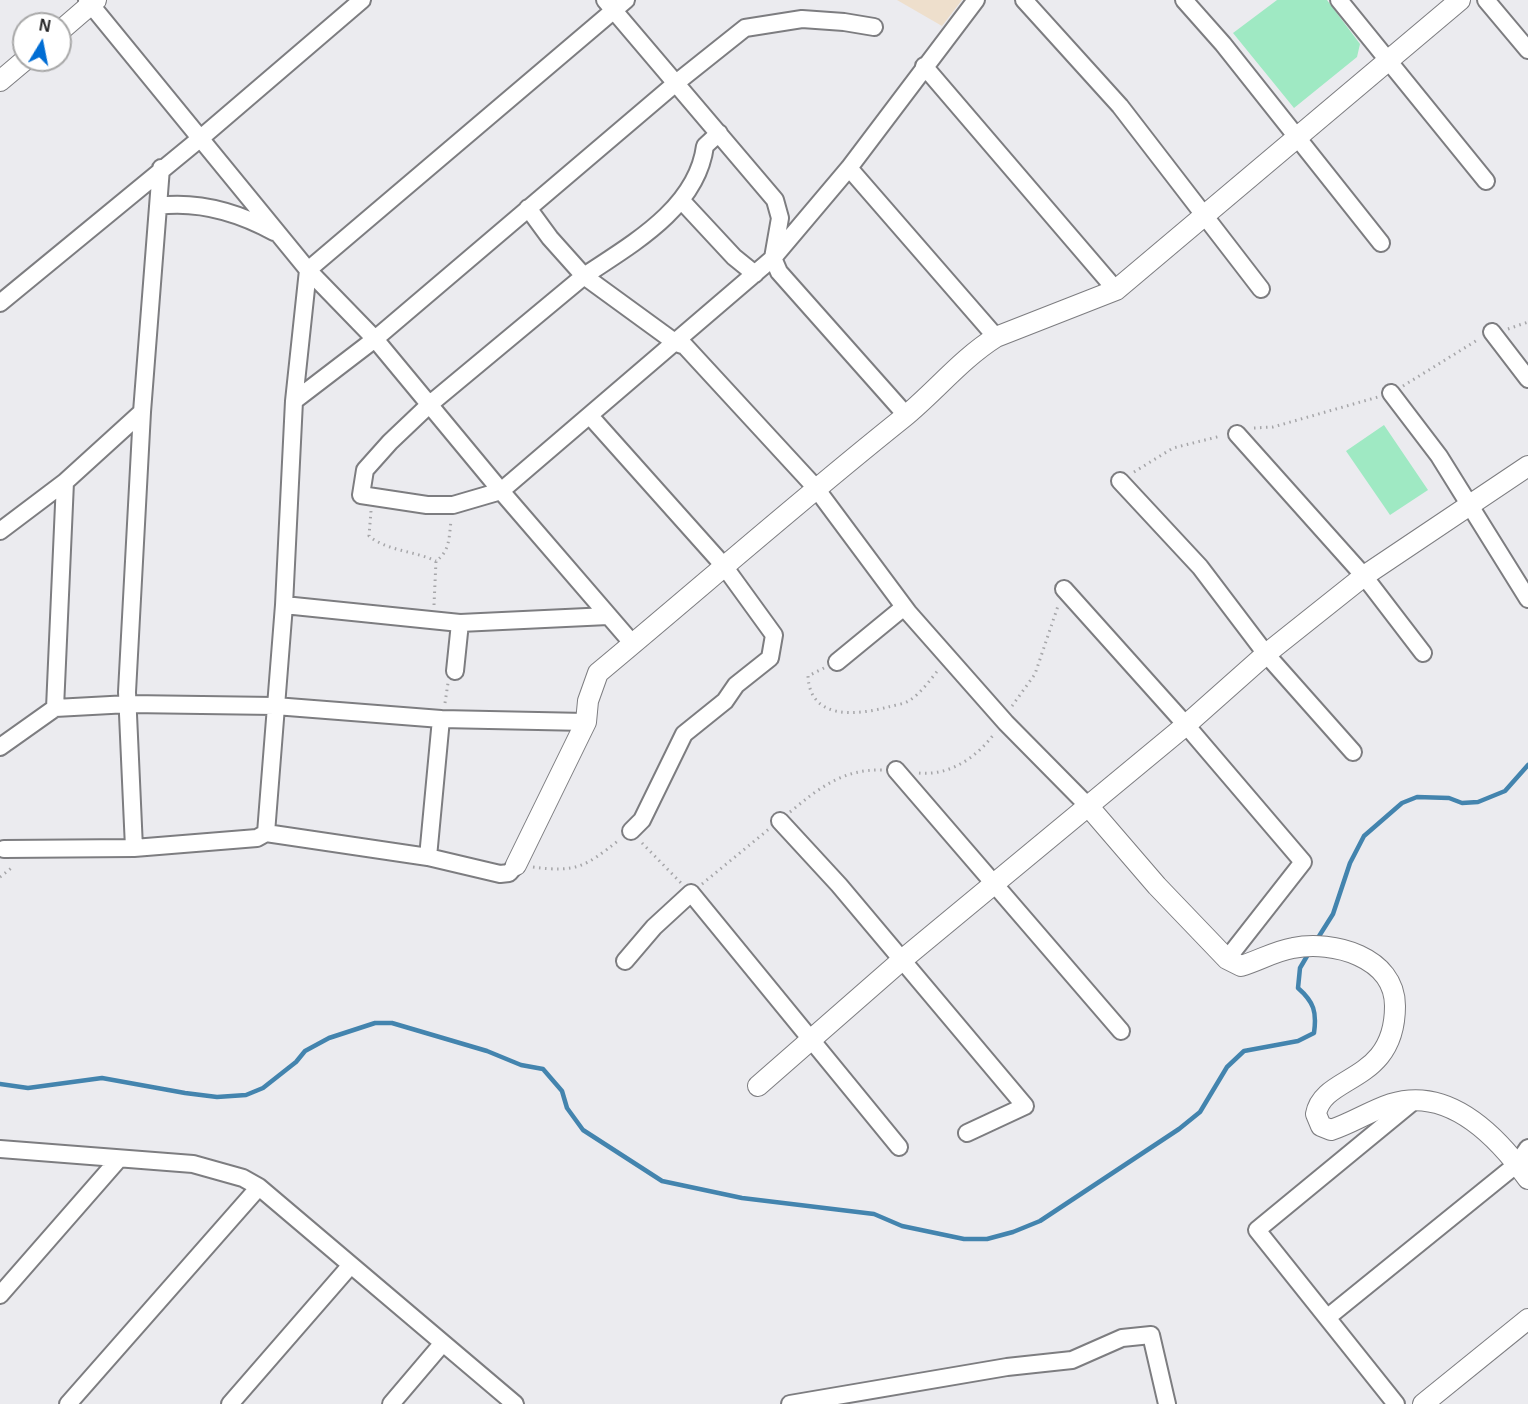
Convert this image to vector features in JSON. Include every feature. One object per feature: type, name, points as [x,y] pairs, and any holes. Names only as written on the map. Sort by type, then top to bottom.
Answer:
[{"type":"street","points":[[0,303],[161,168],[202,137],[362,0]]},
{"type":"street","points":[[719,133],[705,146],[703,164],[695,181],[681,200],[646,235],[584,276],[430,404],[390,441],[365,470],[361,495],[405,504],[453,505],[501,491],[773,258],[849,168],[976,0]]},
{"type":"street","points":[[1024,0],[1120,106],[1261,289]]},
{"type":"street","points":[[1184,0],[1224,44],[1295,138],[1381,243]]},
{"type":"street","points":[[1339,0],[1486,181]]},
{"type":"street","points":[[4,849],[134,848],[257,838],[266,833],[428,858],[500,874],[509,873],[516,865],[586,722],[588,701],[598,673],[815,487],[906,415],[980,348],[996,337],[1116,290],[1204,213],[1460,0]]},
{"type":"street","points":[[1486,0],[1528,50]]},
{"type":"street","points":[[72,20],[91,2],[308,270],[375,339],[501,491],[633,644]]},
{"type":"street","points":[[266,833],[284,605],[294,401],[308,270],[615,4],[676,83],[775,200],[780,218],[773,258],[778,272],[906,415]]},
{"type":"street","points":[[294,401],[375,339],[676,83],[745,28],[802,19],[874,27]]},
{"type":"street","points":[[924,66],[1116,290]]},
{"type":"street","points":[[0,81],[12,71]]},
{"type":"street","points":[[134,848],[127,692],[142,412],[161,168]]},
{"type":"street","points":[[849,168],[996,337]]},
{"type":"street","points":[[681,200],[734,257],[755,274]]},
{"type":"street","points":[[158,206],[175,204],[206,207],[258,223],[280,235]]},
{"type":"street","points":[[528,208],[584,276],[676,343],[685,346],[815,487],[904,608],[949,656],[1006,723],[1089,807],[1157,886],[1227,959],[1241,966],[1293,948],[1340,950],[1374,963],[1385,975],[1394,996],[1394,1018],[1390,1040],[1380,1056],[1364,1072],[1323,1099],[1317,1106],[1317,1120],[1322,1126],[1331,1130],[1391,1104],[1415,1100],[1444,1104],[1458,1109],[1469,1117],[1524,1164],[1328,1317]]},
{"type":"street","points":[[1492,332],[1528,379]]},
{"type":"street","points":[[1391,393],[1439,456],[1528,599]]},
{"type":"street","points":[[0,531],[65,482],[142,412]]},
{"type":"street","points":[[590,416],[724,566],[774,635],[770,658],[735,685],[724,701],[684,734],[642,820],[631,831]]},
{"type":"street","points":[[1237,434],[1364,576],[1423,653]]},
{"type":"street","points":[[758,1086],[902,960],[1089,807],[1266,654],[1364,576],[1528,466]]},
{"type":"street","points":[[1120,481],[1200,567],[1266,654],[1353,752]]},
{"type":"street","points":[[55,708],[65,482]]},
{"type":"street","points":[[1064,590],[1186,725],[1303,862],[1227,959]]},
{"type":"street","points":[[284,605],[460,623],[608,616]]},
{"type":"street","points":[[837,662],[904,608]]},
{"type":"street","points":[[454,671],[460,623]]},
{"type":"street","points":[[0,747],[55,708],[129,704],[275,706],[441,719],[586,722]]},
{"type":"street","points":[[428,858],[441,719]]},
{"type":"street","points":[[896,771],[1121,1030]]},
{"type":"street","points":[[780,821],[902,960],[1025,1106],[967,1133]]},
{"type":"street","points":[[625,961],[654,927],[691,893],[899,1147]]},
{"type":"street","points":[[1396,1404],[1257,1230],[1415,1100]]},
{"type":"street","points":[[0,1149],[118,1160],[194,1164],[243,1178],[259,1187],[515,1404]]},
{"type":"street","points":[[0,1295],[118,1160]]},
{"type":"street","points":[[68,1404],[259,1187]]},
{"type":"street","points":[[230,1404],[350,1266]]},
{"type":"street","points":[[1423,1404],[1528,1318]]},
{"type":"street","points":[[790,1404],[868,1397],[1007,1367],[1072,1360],[1122,1338],[1151,1335],[1167,1404]]},
{"type":"street","points":[[391,1404],[442,1344]]},
{"type":"path","points":[[1120,481],[1173,448],[1316,416],[1391,393],[1492,332],[1515,328],[1528,322]]},
{"type":"path","points":[[372,497],[369,536],[391,547],[417,552],[436,561]]},
{"type":"path","points":[[436,561],[444,555],[448,545],[453,505]]},
{"type":"path","points":[[434,620],[436,561]]},
{"type":"path","points":[[808,676],[811,691],[825,706],[840,714],[872,711],[910,701],[949,656]]},
{"type":"path","points":[[441,719],[448,679],[454,671]]},
{"type":"path","points":[[516,865],[559,869],[590,863],[631,831],[691,893]]},
{"type":"shaded area","points":[[897,0],[962,0],[942,26]]},
{"type":"green space","points":[[1277,0],[1327,0],[1360,44],[1357,57],[1294,108],[1233,33]]},
{"type":"green space","points":[[1384,425],[1428,490],[1390,515],[1346,451]]},
{"type":"waterway","points":[[1316,941],[1333,914],[1350,863],[1364,836],[1402,803],[1417,797],[1449,798],[1462,803],[1478,802],[1505,791],[1528,765]]},
{"type":"waterway","points":[[0,1084],[28,1088],[102,1078],[217,1097],[246,1095],[263,1088],[296,1062],[305,1051],[329,1038],[375,1023],[392,1023],[487,1051],[521,1065],[543,1069],[562,1091],[567,1108],[583,1130],[662,1181],[742,1198],[874,1214],[902,1226],[964,1239],[987,1239],[1040,1221],[1179,1129],[1200,1112],[1227,1067],[1244,1051],[1298,1041],[1314,1033],[1313,1008],[1308,998],[1298,988],[1300,968],[1310,951]]}]
